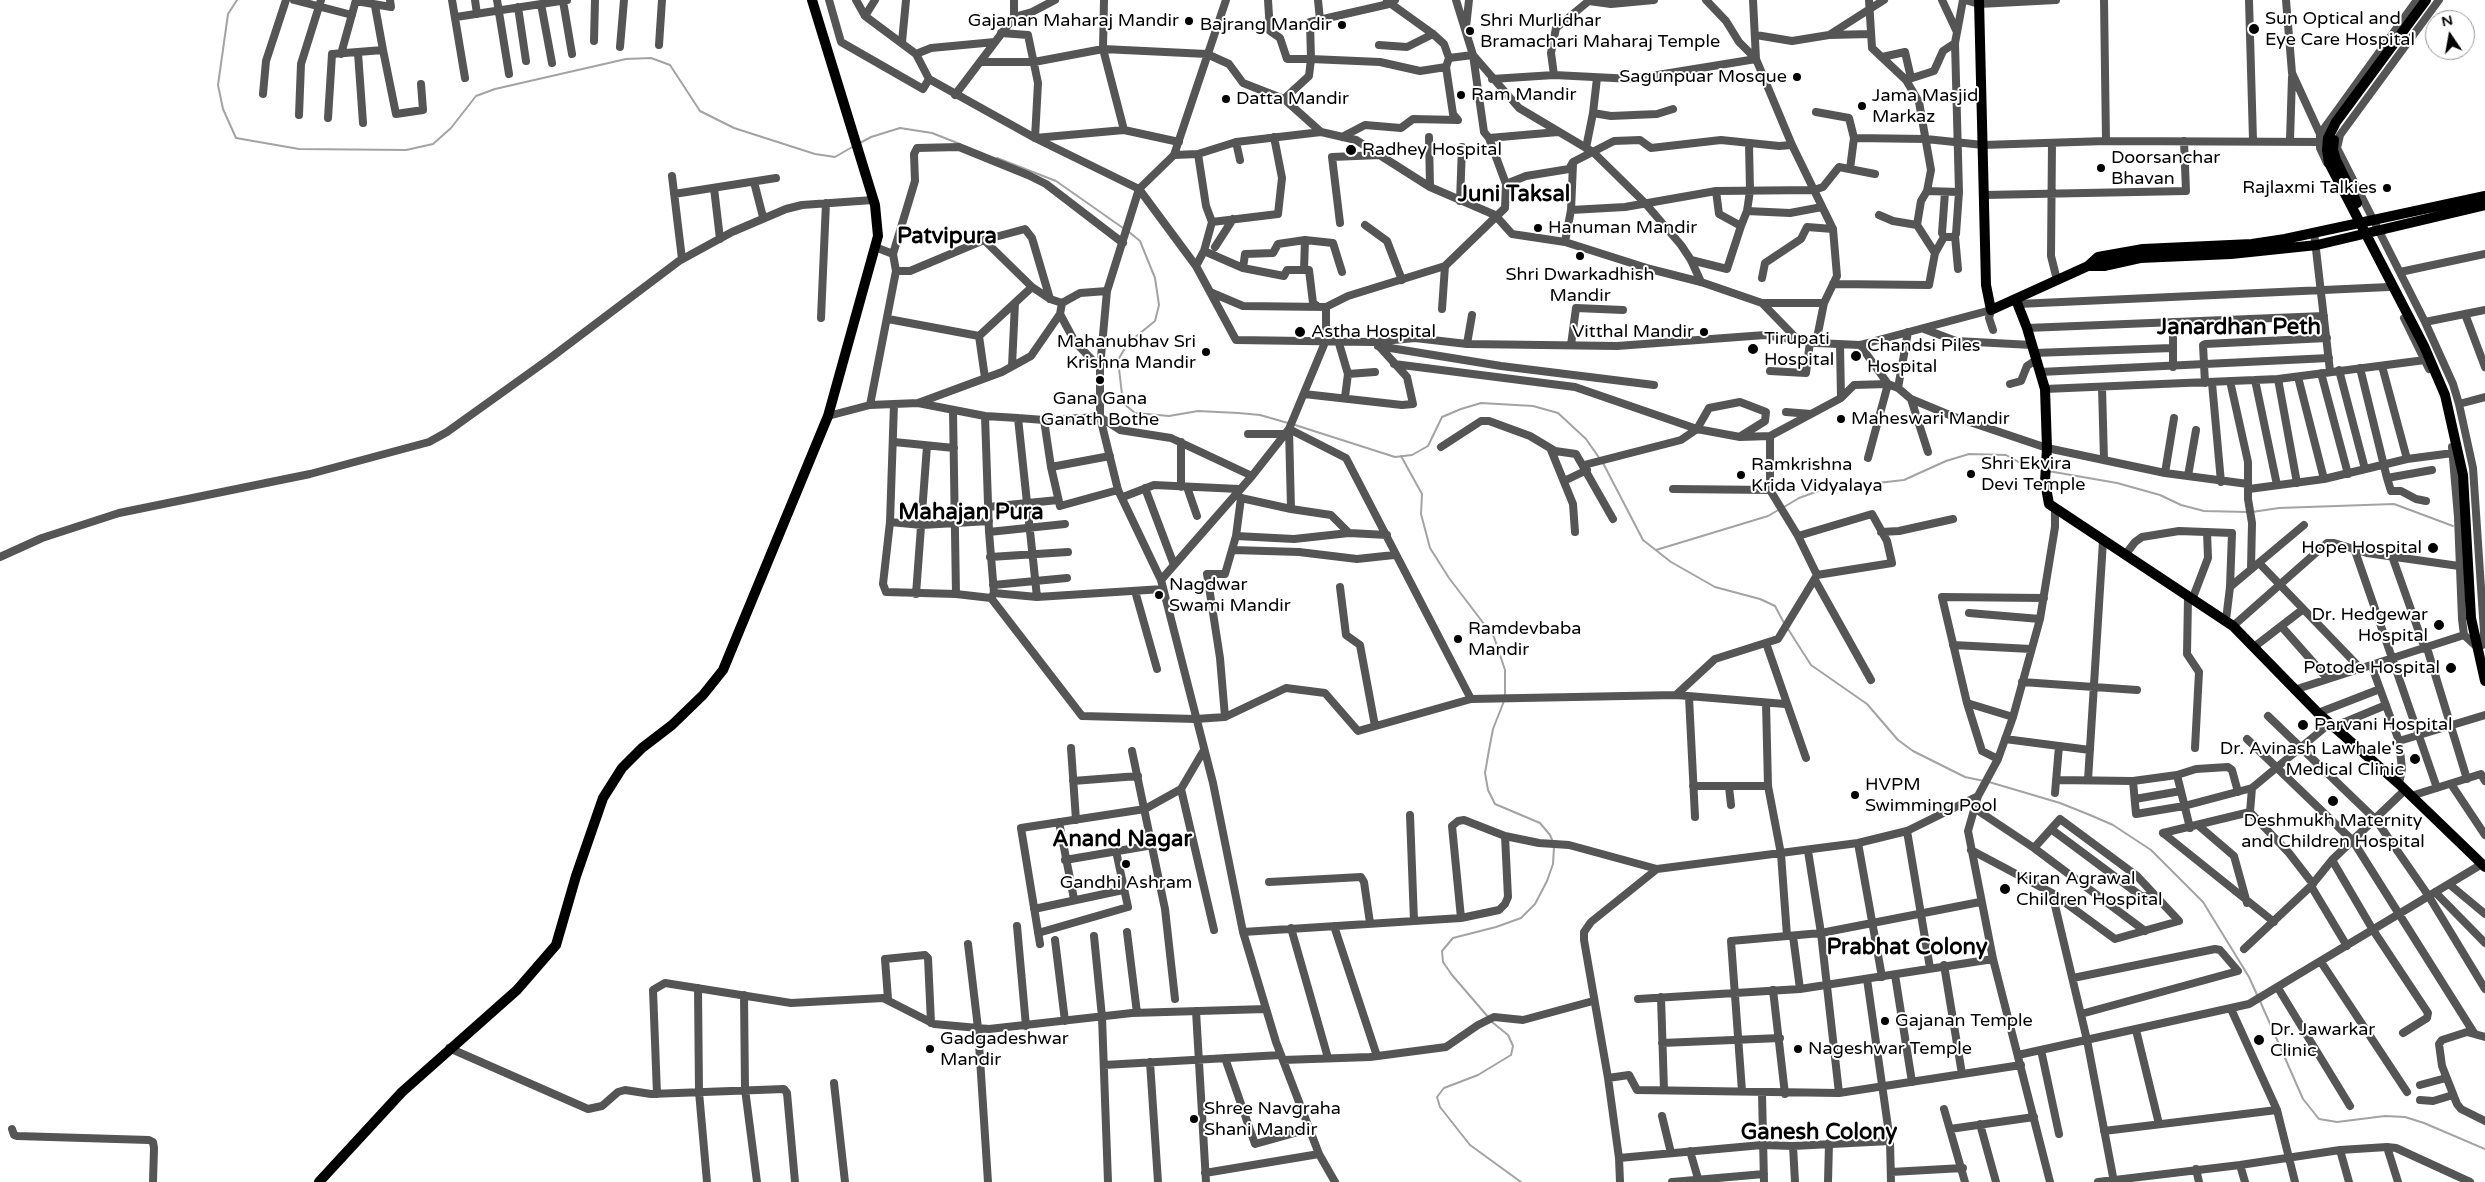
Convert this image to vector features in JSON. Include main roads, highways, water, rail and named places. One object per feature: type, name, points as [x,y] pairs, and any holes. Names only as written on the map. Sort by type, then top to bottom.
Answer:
[{"type":"main road","points":[[320,1182],[402,1092],[449,1048],[517,990],[556,945],[603,798],[622,768],[642,748],[672,725],[703,695],[723,670],[828,416],[878,236],[873,200],[812,0]]},
{"type":"main road","points":[[2426,0],[2336,122],[2328,138],[2326,150],[2329,163],[2424,346],[2445,395],[2463,475],[2473,618],[2485,681]]},
{"type":"main road","points":[[2432,0],[2336,133],[2333,150],[2369,228],[2431,350],[2454,404],[2464,440],[2471,496],[2473,618]]},
{"type":"main road","points":[[1979,2],[1986,285],[1991,310],[2017,302],[2056,280],[2088,266],[2104,266],[2175,252],[2252,244],[2356,222],[2485,205]]},
{"type":"main road","points":[[2175,252],[2284,250],[2316,245],[2362,235],[2485,196]]},
{"type":"main road","points":[[2017,302],[2027,328],[2045,389],[2046,497],[2055,510],[2229,623],[2331,726],[2405,790],[2484,865]]},
{"type":"main road","points":[[2479,646],[2485,658]]},
{"type":"waterway","points":[[237,0],[228,14],[218,85],[223,109],[236,138],[299,149],[406,150],[433,144],[451,128],[476,96],[495,89],[626,59],[651,58],[670,65],[700,111],[734,128],[815,154],[835,157],[854,146]]},
{"type":"waterway","points":[[860,143],[871,137],[900,128],[932,133],[960,144]]},
{"type":"waterway","points":[[997,158],[1056,181],[1123,228]]},
{"type":"waterway","points":[[1129,232],[1140,241],[1155,278],[1159,305],[1155,321],[1128,343],[1118,360],[1123,403],[1135,413],[1169,416],[1198,411],[1238,413],[1260,415],[1288,423]]},
{"type":"waterway","points":[[1292,424],[1395,457],[1412,455],[1428,446],[1442,417],[1461,409],[1481,403],[1533,406],[1558,413],[1586,439],[1600,459]]},
{"type":"waterway","points":[[1784,507],[1799,498],[1824,489],[1904,480],[1946,461],[1969,454],[2006,455],[2024,465],[2041,470]]},
{"type":"waterway","points":[[1401,456],[1422,494],[1421,514],[1430,548],[1449,578],[1494,637],[1505,670],[1505,696]]},
{"type":"waterway","points":[[1603,463],[1643,540],[1671,562],[1715,587],[1760,599],[1775,606],[1784,623]]},
{"type":"waterway","points":[[2048,471],[2117,483],[2160,495],[2181,505],[2204,511],[2248,512]]},
{"type":"waterway","points":[[2252,512],[2279,508],[2394,504],[2453,526]]},
{"type":"waterway","points":[[1656,550],[1768,516],[1780,509]]},
{"type":"waterway","points":[[1788,629],[1811,665],[1867,704],[1898,740],[1913,751],[1965,777],[1984,781]]},
{"type":"waterway","points":[[1504,701],[1493,729],[1489,750],[1485,773],[1488,790],[1495,804],[1540,823],[1553,842]]},
{"type":"waterway","points":[[1989,782],[2060,803],[2090,815],[2113,825],[2151,850],[2203,902],[2249,977],[2258,997]]},
{"type":"waterway","points":[[1489,1018],[1452,975],[1443,962],[1442,951],[1453,938],[1496,927],[1521,918],[1535,904],[1547,881],[1553,864],[1554,847]]},
{"type":"waterway","points":[[2260,1001],[2303,1099],[2319,1119],[2337,1122],[2385,1116],[2405,1117],[2485,1149]]},
{"type":"waterway","points":[[1492,1022],[1508,1035],[1513,1046],[1511,1055],[1478,1075],[1444,1088],[1437,1097],[1440,1107],[1470,1145],[1521,1182]]},
{"type":"place","name":"Gajanan Maharaj Mandir","points":[[1189,21]]},
{"type":"place","name":"Bajrang Mandir","points":[[1342,25]]},
{"type":"place","name":"Sun Optical and Eye Care Hospital","points":[[2254,29]]},
{"type":"place","name":"Shri Murlidhar Bramachari Maharaj Temple","points":[[1470,31]]},
{"type":"place","name":"Sagunpuar Mosque","points":[[1797,77]]},
{"type":"place","name":"Ram Mandir","points":[[1461,95]]},
{"type":"place","name":"Datta Mandir","points":[[1226,99]]},
{"type":"place","name":"Jama Masjid Markaz","points":[[1862,106]]},
{"type":"place","name":"Radhey Hospital","points":[[1351,150]]},
{"type":"place","name":"Doorsanchar Bhavan","points":[[2101,168]]},
{"type":"place","name":"Rajlaxmi Talkies","points":[[2387,188]]},
{"type":"place","name":"Hanuman Mandir","points":[[1538,228]]},
{"type":"place","name":"Shri Dwarkadhish Mandir","points":[[1580,256]]},
{"type":"place","name":"Astha Hospital","points":[[1300,332]]},
{"type":"place","name":"Vitthal Mandir","points":[[1704,332]]},
{"type":"place","name":"Tirupati Hospital","points":[[1753,349]]},
{"type":"place","name":"Mahanubhav Sri Krishna Mandir","points":[[1206,352]]},
{"type":"place","name":"Chandsi Piles Hospital","points":[[1856,356]]},
{"type":"place","name":"Gana Gana Ganath Bothe","points":[[1100,380]]},
{"type":"place","name":"Maheswari Mandir","points":[[1841,419]]},
{"type":"place","name":"Shri Ekvira Devi Temple","points":[[1971,474]]},
{"type":"place","name":"Ramkrishna Krida Vidyalaya","points":[[1741,475]]},
{"type":"place","name":"Hope Hospital","points":[[2433,548]]},
{"type":"place","name":"Nagdwar Swami Mandir","points":[[1159,595]]},
{"type":"place","name":"Dr. Hedgewar Hospital","points":[[2439,625]]},
{"type":"place","name":"Ramdevbaba Mandir","points":[[1458,639]]},
{"type":"place","name":"Potode Hospital","points":[[2451,668]]},
{"type":"place","name":"Parvani Hospital","points":[[2303,725]]},
{"type":"place","name":"Dr. Avinash Lawhale's Medical Clinic","points":[[2415,759]]},
{"type":"place","name":"HVPM Swimming Pool","points":[[1855,795]]},
{"type":"place","name":"Deshmukh Maternity and Children Hospital","points":[[2333,801]]},
{"type":"place","name":"Gandhi Ashram","points":[[1126,864]]},
{"type":"place","name":"Kiran Agrawal Children Hospital","points":[[2005,889]]},
{"type":"place","name":"Gajanan Temple","points":[[1885,1021]]},
{"type":"place","name":"Dr. Jawarkar Clinic","points":[[2259,1040]]},
{"type":"place","name":"Gadgadeshwar Mandir","points":[[930,1049]]},
{"type":"place","name":"Nageshwar Temple","points":[[1798,1049]]},
{"type":"place","name":"Shree Navgraha Shani Mandir","points":[[1194,1119]]},
{"type":"district","name":"Juni Taksal","points":[[1514,195]]},
{"type":"district","name":"Patvipura","points":[[947,237]]},
{"type":"district","name":"Janardhan Peth","points":[[2239,328]]},
{"type":"district","name":"Mahajan Pura","points":[[971,513]]},
{"type":"district","name":"Anand Nagar","points":[[1122,840]]},
{"type":"district","name":"Prabhat Colony","points":[[1907,948]]},
{"type":"district","name":"Ganesh Colony","points":[[1819,1133]]}]
